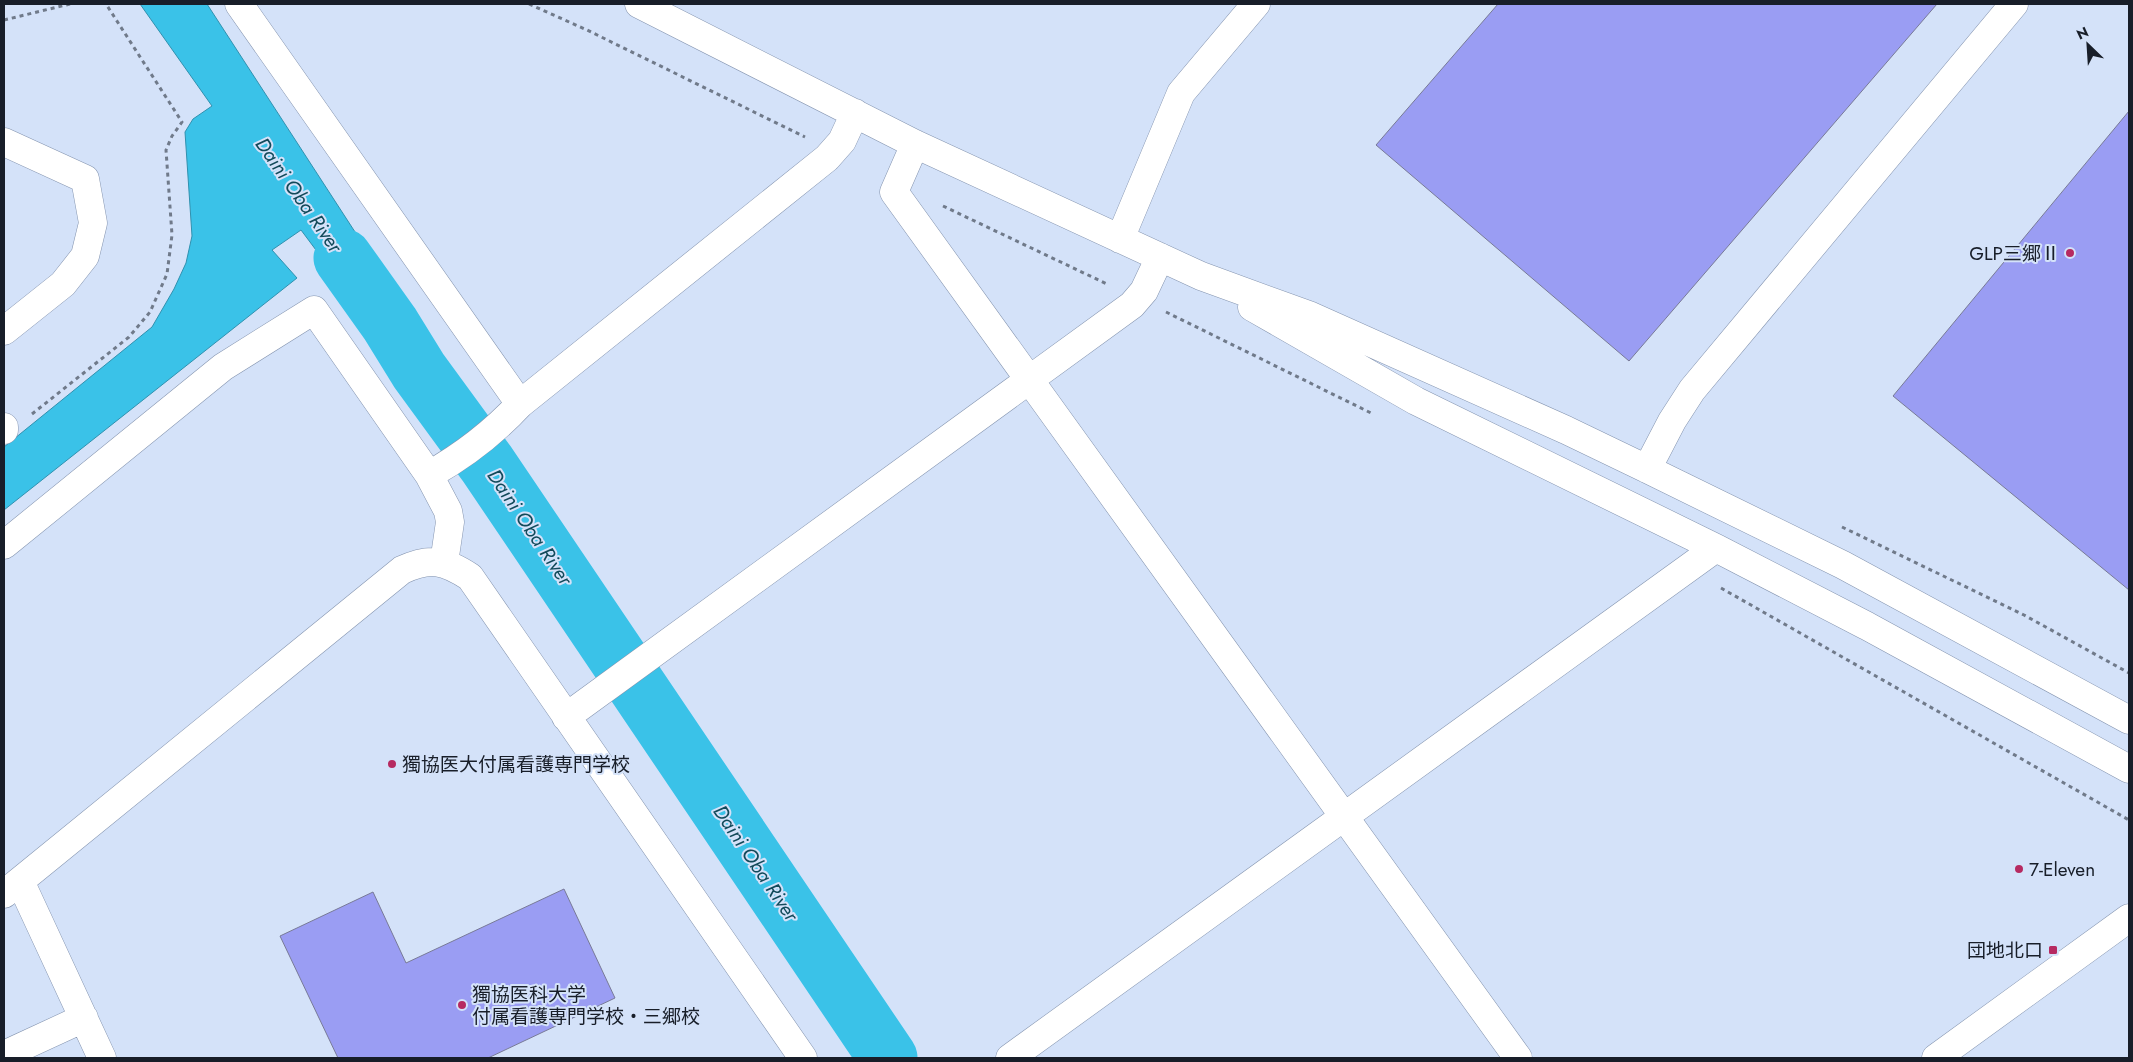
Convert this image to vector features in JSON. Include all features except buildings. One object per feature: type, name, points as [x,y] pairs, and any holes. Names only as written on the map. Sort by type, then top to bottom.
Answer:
[{"type":"street","points":[[239,4],[520,404]]},
{"type":"street","points":[[638,4],[916,144],[1120,239],[1201,276],[1311,316],[1566,430],[1843,565],[2129,720]]},
{"type":"street","points":[[1120,239],[1180,93],[1256,4]]},
{"type":"street","points":[[1647,469],[1672,421],[1692,390],[2014,4]]},
{"type":"street","points":[[429,475],[456,459],[498,428],[520,404],[834,151],[842,141],[855,114]]},
{"type":"street","points":[[4,142],[85,179],[93,223],[85,256],[64,284],[4,331]]},
{"type":"street","points":[[916,144],[894,192],[1518,1058]]},
{"type":"street","points":[[566,717],[1132,305],[1144,291],[1160,257]]},
{"type":"street","points":[[1201,276],[1308,341],[1416,402],[1716,548],[1866,626],[2129,769]]},
{"type":"street","points":[[4,544],[223,367],[314,310],[429,475],[448,511],[450,522],[444,563]]},
{"type":"street","points":[[1010,1058],[1716,548]]},
{"type":"street","points":[[102,1058],[84,1018],[12,887],[402,570],[420,562],[444,563],[470,577],[803,1058]]},
{"type":"street","points":[[1936,1058],[2129,918]]},
{"type":"street","points":[[4,1055],[84,1018]]},
{"type":"path","points":[[4,20],[70,4]]},
{"type":"path","points":[[4,429],[22,422],[129,337],[150,312],[167,274],[172,235],[166,150],[172,136],[182,122],[106,4]]},
{"type":"path","points":[[529,4],[587,30],[834,151]]},
{"type":"path","points":[[942,205],[1377,416]]},
{"type":"path","points":[[1688,569],[2129,820]]},
{"type":"water","points":[[140,4],[207,4],[407,312],[378,333],[301,230],[272,250],[297,278],[4,510],[4,447],[152,327],[174,289],[186,263],[192,236],[185,132],[193,119],[212,106]]},
{"type":"waterway","name":"Daini Oba River","points":[[343,258],[390,324],[419,371],[487,464],[888,1058]]},
{"type":"place","name":"GLP三郷Ⅱ","points":[[2070,253]]},
{"type":"place","name":"獨協医大付属看護専門学校","points":[[392,764]]},
{"type":"place","name":"7-Eleven","points":[[2019,869]]},
{"type":"place","name":"団地北口","points":[[2053,950]]},
{"type":"place","name":"獨協医科大学 付属看護専門学校・三郷校","points":[[462,1005]]}]
